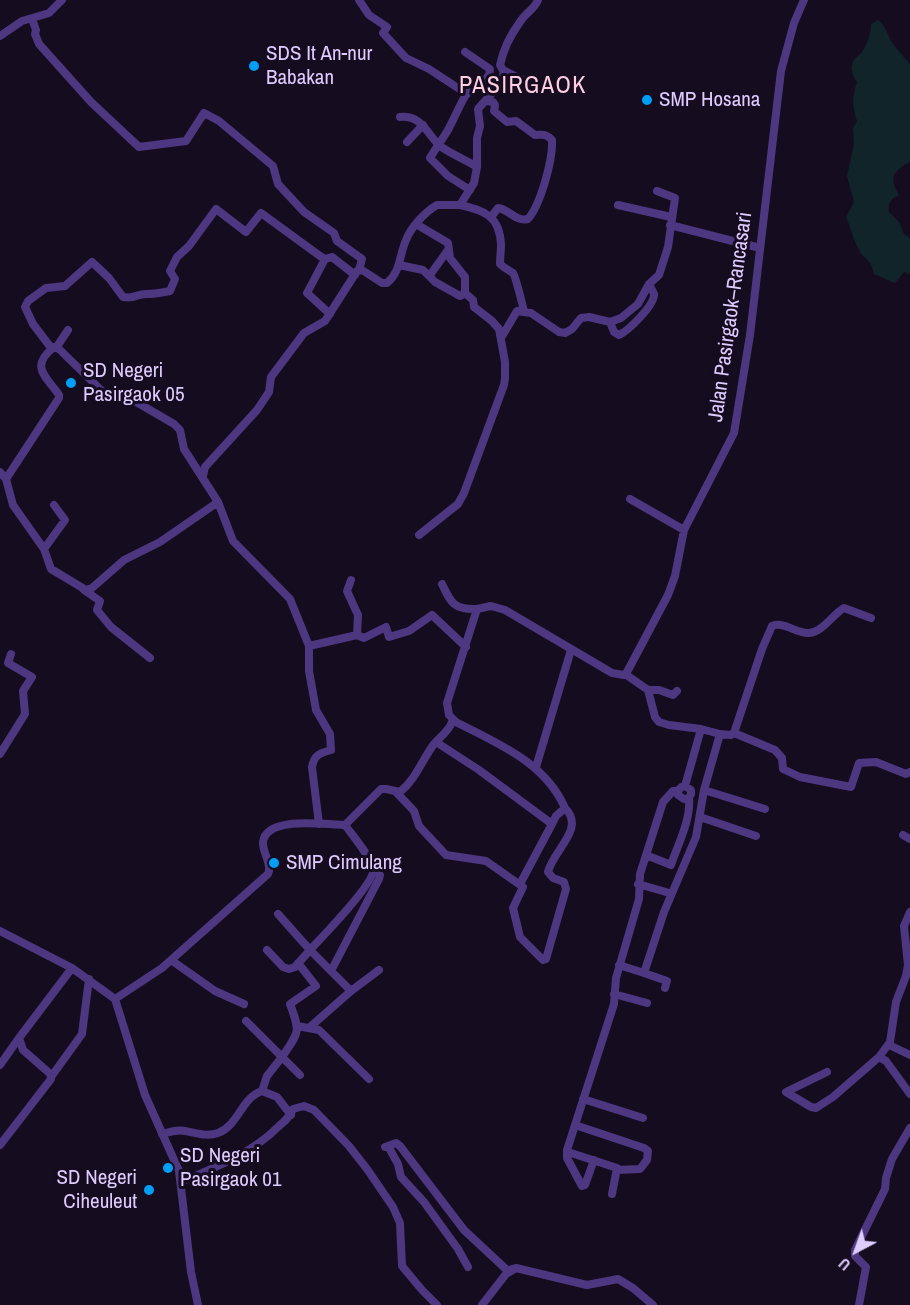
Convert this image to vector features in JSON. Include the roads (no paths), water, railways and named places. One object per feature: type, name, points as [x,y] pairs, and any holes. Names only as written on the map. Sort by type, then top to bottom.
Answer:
[{"type":"street","points":[[0,36],[19,23],[49,13],[62,0]]},
{"type":"street","points":[[359,0],[369,15],[387,27],[383,33],[406,58],[429,69],[467,94]]},
{"type":"street","points":[[537,87],[503,70],[500,65],[518,24],[538,0]]},
{"type":"street","name":"Jalan Pasirgaok–Rancasari","points":[[622,674],[668,595],[675,576],[684,530],[734,433],[750,335],[781,71],[794,23],[804,0]]},
{"type":"street","points":[[32,19],[39,44],[91,102],[139,147],[186,141],[204,113],[219,121],[273,166],[278,184],[304,212],[334,232],[337,242],[362,259],[357,272],[330,314],[323,322],[307,331],[292,348],[271,376],[269,392],[262,404],[205,467],[203,476]]},
{"type":"street","points":[[465,52],[490,69],[490,73],[486,79],[469,90],[430,159],[448,176],[470,190]]},
{"type":"street","points":[[460,205],[476,179],[477,140],[480,126],[478,111],[500,84],[503,70]]},
{"type":"street","points":[[486,100],[493,102],[494,111],[509,123],[515,121],[535,135],[543,134],[552,140],[546,177],[528,219],[518,219],[502,208],[498,208],[491,217]]},
{"type":"street","points":[[400,117],[414,119],[423,125],[438,144],[477,167]]},
{"type":"street","points":[[407,142],[423,125]]},
{"type":"street","points":[[501,338],[517,311],[531,314],[559,332],[565,333],[572,329],[578,320],[589,316],[610,322],[621,318],[638,304],[649,285],[660,273],[668,247],[675,198],[657,191]]},
{"type":"street","points":[[330,314],[307,293],[326,259],[332,257],[357,272],[362,270],[384,283],[396,274],[406,238],[416,224],[437,204],[460,205],[480,210],[491,217],[499,234],[500,264],[512,272],[516,278],[515,285],[519,291],[524,312]]},
{"type":"street","points":[[618,205],[760,248]]},
{"type":"street","points":[[319,824],[312,767],[313,759],[318,754],[331,750],[330,734],[316,710],[309,671],[309,646],[290,599],[235,544],[218,502],[186,452],[178,427],[135,401],[112,396],[102,391],[54,348],[28,316],[25,307],[28,301],[46,288],[65,286],[92,262],[109,278],[123,297],[133,299],[145,294],[153,296],[170,291],[175,279],[170,271],[177,257],[189,246],[216,209],[246,232],[261,213],[326,259]]},
{"type":"street","points":[[416,224],[446,240],[450,258],[465,278],[465,293],[473,300],[474,307],[497,326],[505,362],[504,386],[458,504],[419,535]]},
{"type":"street","points":[[430,275],[448,250]]},
{"type":"street","points":[[399,265],[423,270],[435,282],[460,296],[465,293]]},
{"type":"street","points":[[610,322],[614,332],[619,335],[630,327],[646,310],[653,298],[649,285]]},
{"type":"street","points":[[68,330],[42,362],[40,370],[59,398],[3,476],[13,505],[44,549],[52,570],[86,590],[92,588],[124,560],[160,542],[218,502]]},
{"type":"street","points":[[630,499],[684,530]]},
{"type":"street","points":[[44,549],[65,519],[54,505]]},
{"type":"street","points":[[351,580],[346,591],[358,615],[357,635]]},
{"type":"street","points":[[442,584],[449,599],[455,605],[466,609],[491,606],[505,610],[612,674],[622,674],[645,688],[673,695],[677,692]]},
{"type":"street","points":[[81,587],[100,601],[97,610],[111,627],[150,658]]},
{"type":"street","points":[[734,733],[772,626],[783,626],[812,633],[844,608],[871,618]]},
{"type":"street","points":[[116,999],[171,960],[269,872],[263,843],[267,832],[277,826],[345,825],[381,789],[396,792],[414,811],[418,826],[446,855],[486,861],[520,884],[523,889],[513,909],[520,938],[545,960],[566,889],[564,882],[553,878],[548,872],[572,828],[572,817],[536,767],[456,722],[449,714],[447,703],[477,609]]},
{"type":"street","points":[[309,646],[357,635],[364,638],[386,627],[389,637],[409,631],[432,615],[466,646]]},
{"type":"street","points":[[536,767],[572,650]]},
{"type":"street","points":[[0,754],[25,714],[23,691],[32,677],[8,663],[10,654]]},
{"type":"street","points":[[645,688],[659,722],[720,734],[734,733],[775,750],[782,758],[783,769],[800,777],[851,787],[859,763],[876,762],[906,774],[910,772]]},
{"type":"street","points":[[396,792],[401,791],[410,783],[436,742],[452,722],[456,722]]},
{"type":"street","points":[[646,855],[671,865],[690,807],[689,798],[681,799],[678,795],[701,729]]},
{"type":"street","points":[[644,973],[664,912],[696,837],[704,790],[720,734]]},
{"type":"street","points":[[436,742],[479,770],[552,824]]},
{"type":"street","points":[[594,1160],[585,1185],[582,1186],[566,1155],[567,1150],[614,1004],[620,965],[638,904],[638,884],[646,855],[663,802],[673,791],[682,788]]},
{"type":"street","points":[[704,790],[765,809]]},
{"type":"street","points":[[520,884],[556,816],[565,808]]},
{"type":"street","points":[[700,817],[756,836]]},
{"type":"street","points":[[331,972],[380,875],[345,825]]},
{"type":"street","points":[[267,951],[286,968],[292,968],[356,898],[372,877],[373,868]]},
{"type":"street","points":[[638,884],[666,892]]},
{"type":"street","points":[[827,1072],[786,1092],[816,1108],[833,1097],[879,1057],[889,1045],[896,1002],[907,974],[904,926],[910,912]]},
{"type":"street","points":[[278,914],[351,991]]},
{"type":"street","points":[[0,931],[72,968],[116,999],[145,1095],[179,1171],[191,1272],[198,1305]]},
{"type":"street","points":[[171,960],[215,991],[244,1004]]},
{"type":"street","points":[[162,1134],[174,1130],[210,1135],[220,1133],[240,1114],[250,1098],[262,1091],[267,1076],[296,1038],[297,1026],[290,1004],[316,986],[298,963]]},
{"type":"street","points":[[620,965],[667,981],[665,988]]},
{"type":"street","points":[[0,1065],[72,968]]},
{"type":"street","points":[[310,1027],[379,970]]},
{"type":"street","points":[[0,1144],[79,1041],[82,1034],[89,979]]},
{"type":"street","points":[[614,994],[647,1003]]},
{"type":"street","points":[[246,1021],[300,1075]]},
{"type":"street","points":[[297,1026],[310,1027],[322,1033],[369,1078]]},
{"type":"street","points":[[19,1038],[23,1050],[51,1077]]},
{"type":"street","points":[[889,1045],[910,1055]]},
{"type":"street","points":[[879,1057],[886,1061],[910,1094]]},
{"type":"street","points":[[262,1091],[277,1096],[291,1115]]},
{"type":"street","points":[[583,1099],[644,1118]]},
{"type":"street","points":[[181,1182],[251,1149],[269,1136],[291,1115],[293,1109],[301,1107],[314,1110],[367,1168],[393,1207],[400,1223],[402,1266],[437,1305]]},
{"type":"street","points":[[567,1150],[618,1170],[640,1169],[647,1160],[648,1151],[644,1148],[574,1125]]},
{"type":"street","points":[[859,1305],[866,1267],[855,1256],[855,1250],[885,1189],[892,1159],[910,1128]]},
{"type":"street","points":[[468,1267],[458,1249],[424,1202],[400,1177],[398,1164],[387,1147],[396,1143],[405,1150],[464,1230],[508,1271],[522,1269],[587,1285],[618,1279],[653,1305]]},
{"type":"street","points":[[612,1194],[618,1170]]},
{"type":"street","points":[[482,1305],[512,1269]]},
{"type":"place","name":"SDS It An-nur Babakan","points":[[254,66]]},
{"type":"place","name":"SMP Hosana","points":[[647,100]]},
{"type":"place","name":"SD Negeri Pasirgaok 05","points":[[71,383]]},
{"type":"place","name":"SMP Cimulang","points":[[274,863]]},
{"type":"place","name":"SD Negeri Pasirgaok 01","points":[[168,1168]]},
{"type":"place","name":"SD Negeri Ciheuleut","points":[[149,1190]]},
{"type":"district","name":"PASIRGAOK","points":[[523,87]]}]
